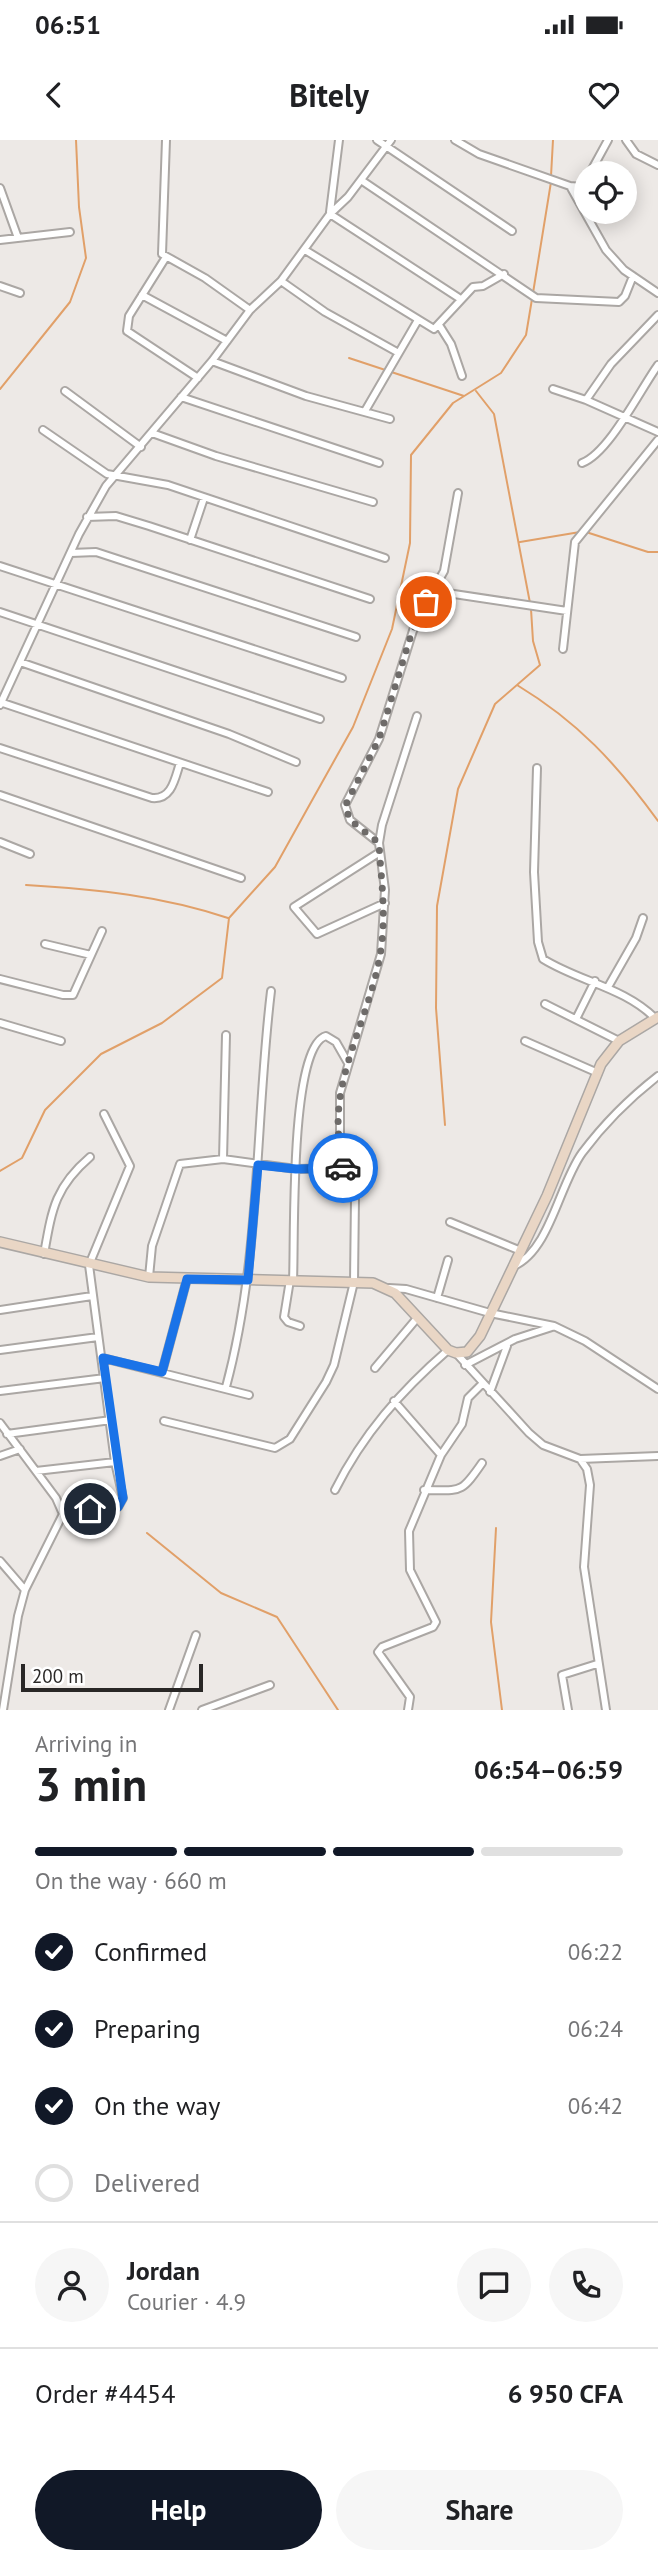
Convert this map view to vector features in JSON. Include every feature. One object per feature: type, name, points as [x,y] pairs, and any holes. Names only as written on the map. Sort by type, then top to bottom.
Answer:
[{"type":"street","points":[[166,140],[162,251],[166,257],[205,278],[250,310]]},
{"type":"street","points":[[330,214],[339,140]]},
{"type":"street","points":[[377,140],[459,192],[512,231]]},
{"type":"street","points":[[268,792],[0,704],[87,517],[250,310],[281,281],[330,214],[361,180],[391,140]]},
{"type":"street","points":[[455,140],[479,155],[574,186]]},
{"type":"street","points":[[597,161],[608,140]]},
{"type":"street","points":[[626,140],[636,154],[658,165]]},
{"type":"street","points":[[361,180],[536,298],[619,302],[625,296],[633,276]]},
{"type":"street","points":[[570,186],[606,250],[633,276],[658,293]]},
{"type":"street","points":[[0,188],[18,238]]},
{"type":"street","points":[[330,214],[459,298]]},
{"type":"street","points":[[0,240],[70,232]]},
{"type":"street","points":[[304,250],[434,329],[459,298],[472,287],[484,286],[504,274]]},
{"type":"street","points":[[166,257],[129,316],[127,331],[198,378]]},
{"type":"street","points":[[281,281],[332,316],[397,352]]},
{"type":"street","points":[[0,286],[20,293]]},
{"type":"street","points":[[142,295],[227,341]]},
{"type":"street","points":[[586,400],[611,364],[658,315]]},
{"type":"street","points":[[365,411],[418,320]]},
{"type":"street","points":[[439,325],[451,344],[462,376]]},
{"type":"street","points":[[212,361],[306,396],[390,419]]},
{"type":"street","points":[[582,463],[596,454],[658,365]]},
{"type":"street","points":[[553,389],[586,400],[621,418],[658,432]]},
{"type":"street","points":[[65,391],[141,447]]},
{"type":"street","points":[[181,397],[379,463]]},
{"type":"street","points":[[43,430],[116,477],[151,480],[384,558]]},
{"type":"street","points":[[152,433],[216,456],[373,502]]},
{"type":"street","points":[[563,649],[575,542],[658,440]]},
{"type":"street","points":[[379,843],[350,820],[345,806],[379,739],[416,621],[444,570],[458,493]]},
{"type":"street","points":[[190,540],[204,498]]},
{"type":"street","points":[[87,517],[116,516],[370,599]]},
{"type":"street","points":[[71,553],[96,552],[356,637]]},
{"type":"street","points":[[0,566],[342,678]]},
{"type":"street","points":[[433,591],[567,611]]},
{"type":"street","points":[[0,612],[320,719]]},
{"type":"street","points":[[20,662],[229,734],[296,762]]},
{"type":"street","points":[[163,1421],[236,1436],[275,1448],[290,1439],[334,1365],[354,1282],[355,1197],[340,1144],[340,1093],[381,954],[384,903],[379,843],[386,809],[416,716]]},
{"type":"street","points":[[0,748],[159,799],[169,793],[180,763]]},
{"type":"street","points":[[335,1490],[362,1442],[394,1401],[452,1351],[471,1349],[521,1251],[598,1073],[619,1041],[657,1018],[608,987],[548,962],[540,953],[533,835],[537,768]]},
{"type":"street","points":[[0,795],[242,878]]},
{"type":"street","points":[[0,842],[30,854]]},
{"type":"street","points":[[380,852],[294,907],[317,934],[384,903]]},
{"type":"street","points":[[608,987],[631,949],[643,918]]},
{"type":"street","points":[[0,979],[73,995],[83,980],[103,931]]},
{"type":"street","points":[[45,944],[91,955]]},
{"type":"street","points":[[577,1017],[595,981]]},
{"type":"street","points":[[226,1387],[248,1280],[258,1165],[264,1036],[271,991]]},
{"type":"street","points":[[545,1004],[577,1017],[619,1041]]},
{"type":"street","points":[[0,1023],[61,1041]]},
{"type":"street","points":[[223,1159],[226,1035]]},
{"type":"street","points":[[300,1326],[288,1322],[284,1317],[292,1280],[302,1083],[310,1052],[320,1038],[326,1036],[336,1042],[348,1063]]},
{"type":"street","points":[[525,1041],[598,1073]]},
{"type":"street","points":[[514,1266],[526,1261],[539,1243],[581,1154],[639,1091],[658,1076]]},
{"type":"street","points":[[62,1511],[118,1507],[122,1504],[89,1265],[130,1166],[104,1114]]},
{"type":"street","points":[[44,1254],[50,1214],[57,1194],[69,1176],[90,1157]]},
{"type":"street","points":[[149,1277],[152,1246],[180,1164],[223,1159],[296,1169],[346,1168]]},
{"type":"street","points":[[450,1223],[521,1251]]},
{"type":"street","points":[[0,1242],[149,1277],[354,1282],[388,1289],[405,1289],[490,1313],[554,1326],[585,1341],[658,1388]]},
{"type":"street","points":[[437,1298],[449,1260]]},
{"type":"street","points":[[162,1372],[187,1279]]},
{"type":"street","points":[[388,1289],[543,1445],[580,1459],[658,1456]]},
{"type":"street","points":[[0,1310],[92,1296]]},
{"type":"street","points":[[375,1368],[418,1317]]},
{"type":"street","points":[[465,1365],[524,1335],[554,1326]]},
{"type":"street","points":[[0,1350],[98,1337]]},
{"type":"street","points":[[490,1392],[506,1346]]},
{"type":"street","points":[[103,1358],[226,1387],[249,1395]]},
{"type":"street","points":[[0,1391],[105,1378]]},
{"type":"street","points":[[408,1710],[410,1697],[378,1653],[382,1647],[433,1627],[436,1622],[410,1570],[409,1531],[441,1455],[462,1424],[468,1398],[482,1384]]},
{"type":"street","points":[[394,1401],[441,1455]]},
{"type":"street","points":[[7,1434],[111,1420]]},
{"type":"street","points":[[0,1423],[62,1511]]},
{"type":"street","points":[[0,1456],[20,1449]]},
{"type":"street","points":[[580,1459],[587,1469],[590,1485],[584,1567],[606,1710]]},
{"type":"street","points":[[36,1471],[115,1462]]},
{"type":"street","points":[[424,1490],[458,1491],[466,1487],[482,1463]]},
{"type":"street","points":[[2,1710],[25,1590],[62,1511]]},
{"type":"street","points":[[0,1561],[25,1590]]},
{"type":"street","points":[[169,1710],[196,1635]]},
{"type":"street","points":[[568,1710],[562,1675],[597,1664]]},
{"type":"street","points":[[202,1710],[270,1685]]},
{"type":"waterway","points":[[0,389],[70,302],[86,258],[79,207],[76,140]]},
{"type":"waterway","points":[[551,176],[553,140]]},
{"type":"waterway","points":[[533,293],[551,182]]},
{"type":"waterway","points":[[0,1171],[22,1158],[45,1110],[101,1054],[162,1023],[222,978],[229,918],[275,867],[353,727],[392,629],[410,543],[411,455],[453,403],[501,373],[526,335],[532,299]]},
{"type":"waterway","points":[[349,358],[464,396]]},
{"type":"waterway","points":[[476,391],[494,414],[530,603]]},
{"type":"waterway","points":[[520,542],[580,532]]},
{"type":"waterway","points":[[586,532],[648,552],[658,552]]},
{"type":"waterway","points":[[445,1125],[436,1008],[437,906],[458,789],[495,704],[540,665],[533,641],[531,609]]},
{"type":"waterway","points":[[517,685],[559,714],[595,745],[627,780],[658,821]]},
{"type":"waterway","points":[[26,885],[128,895],[178,904],[228,918]]},
{"type":"waterway","points":[[496,1528],[491,1622],[502,1710]]},
{"type":"waterway","points":[[147,1533],[221,1593],[277,1617],[338,1710]]},
{"type":"way so far","points":[[343,1168],[346,1168],[340,1144],[340,1093],[381,954],[385,890],[379,843],[350,820],[345,806],[379,739],[411,635],[426,602]]},
{"type":"route","points":[[90,1509],[118,1507],[123,1498],[115,1462],[103,1358],[162,1372],[187,1279],[248,1280],[258,1165],[296,1169],[343,1168]]}]
